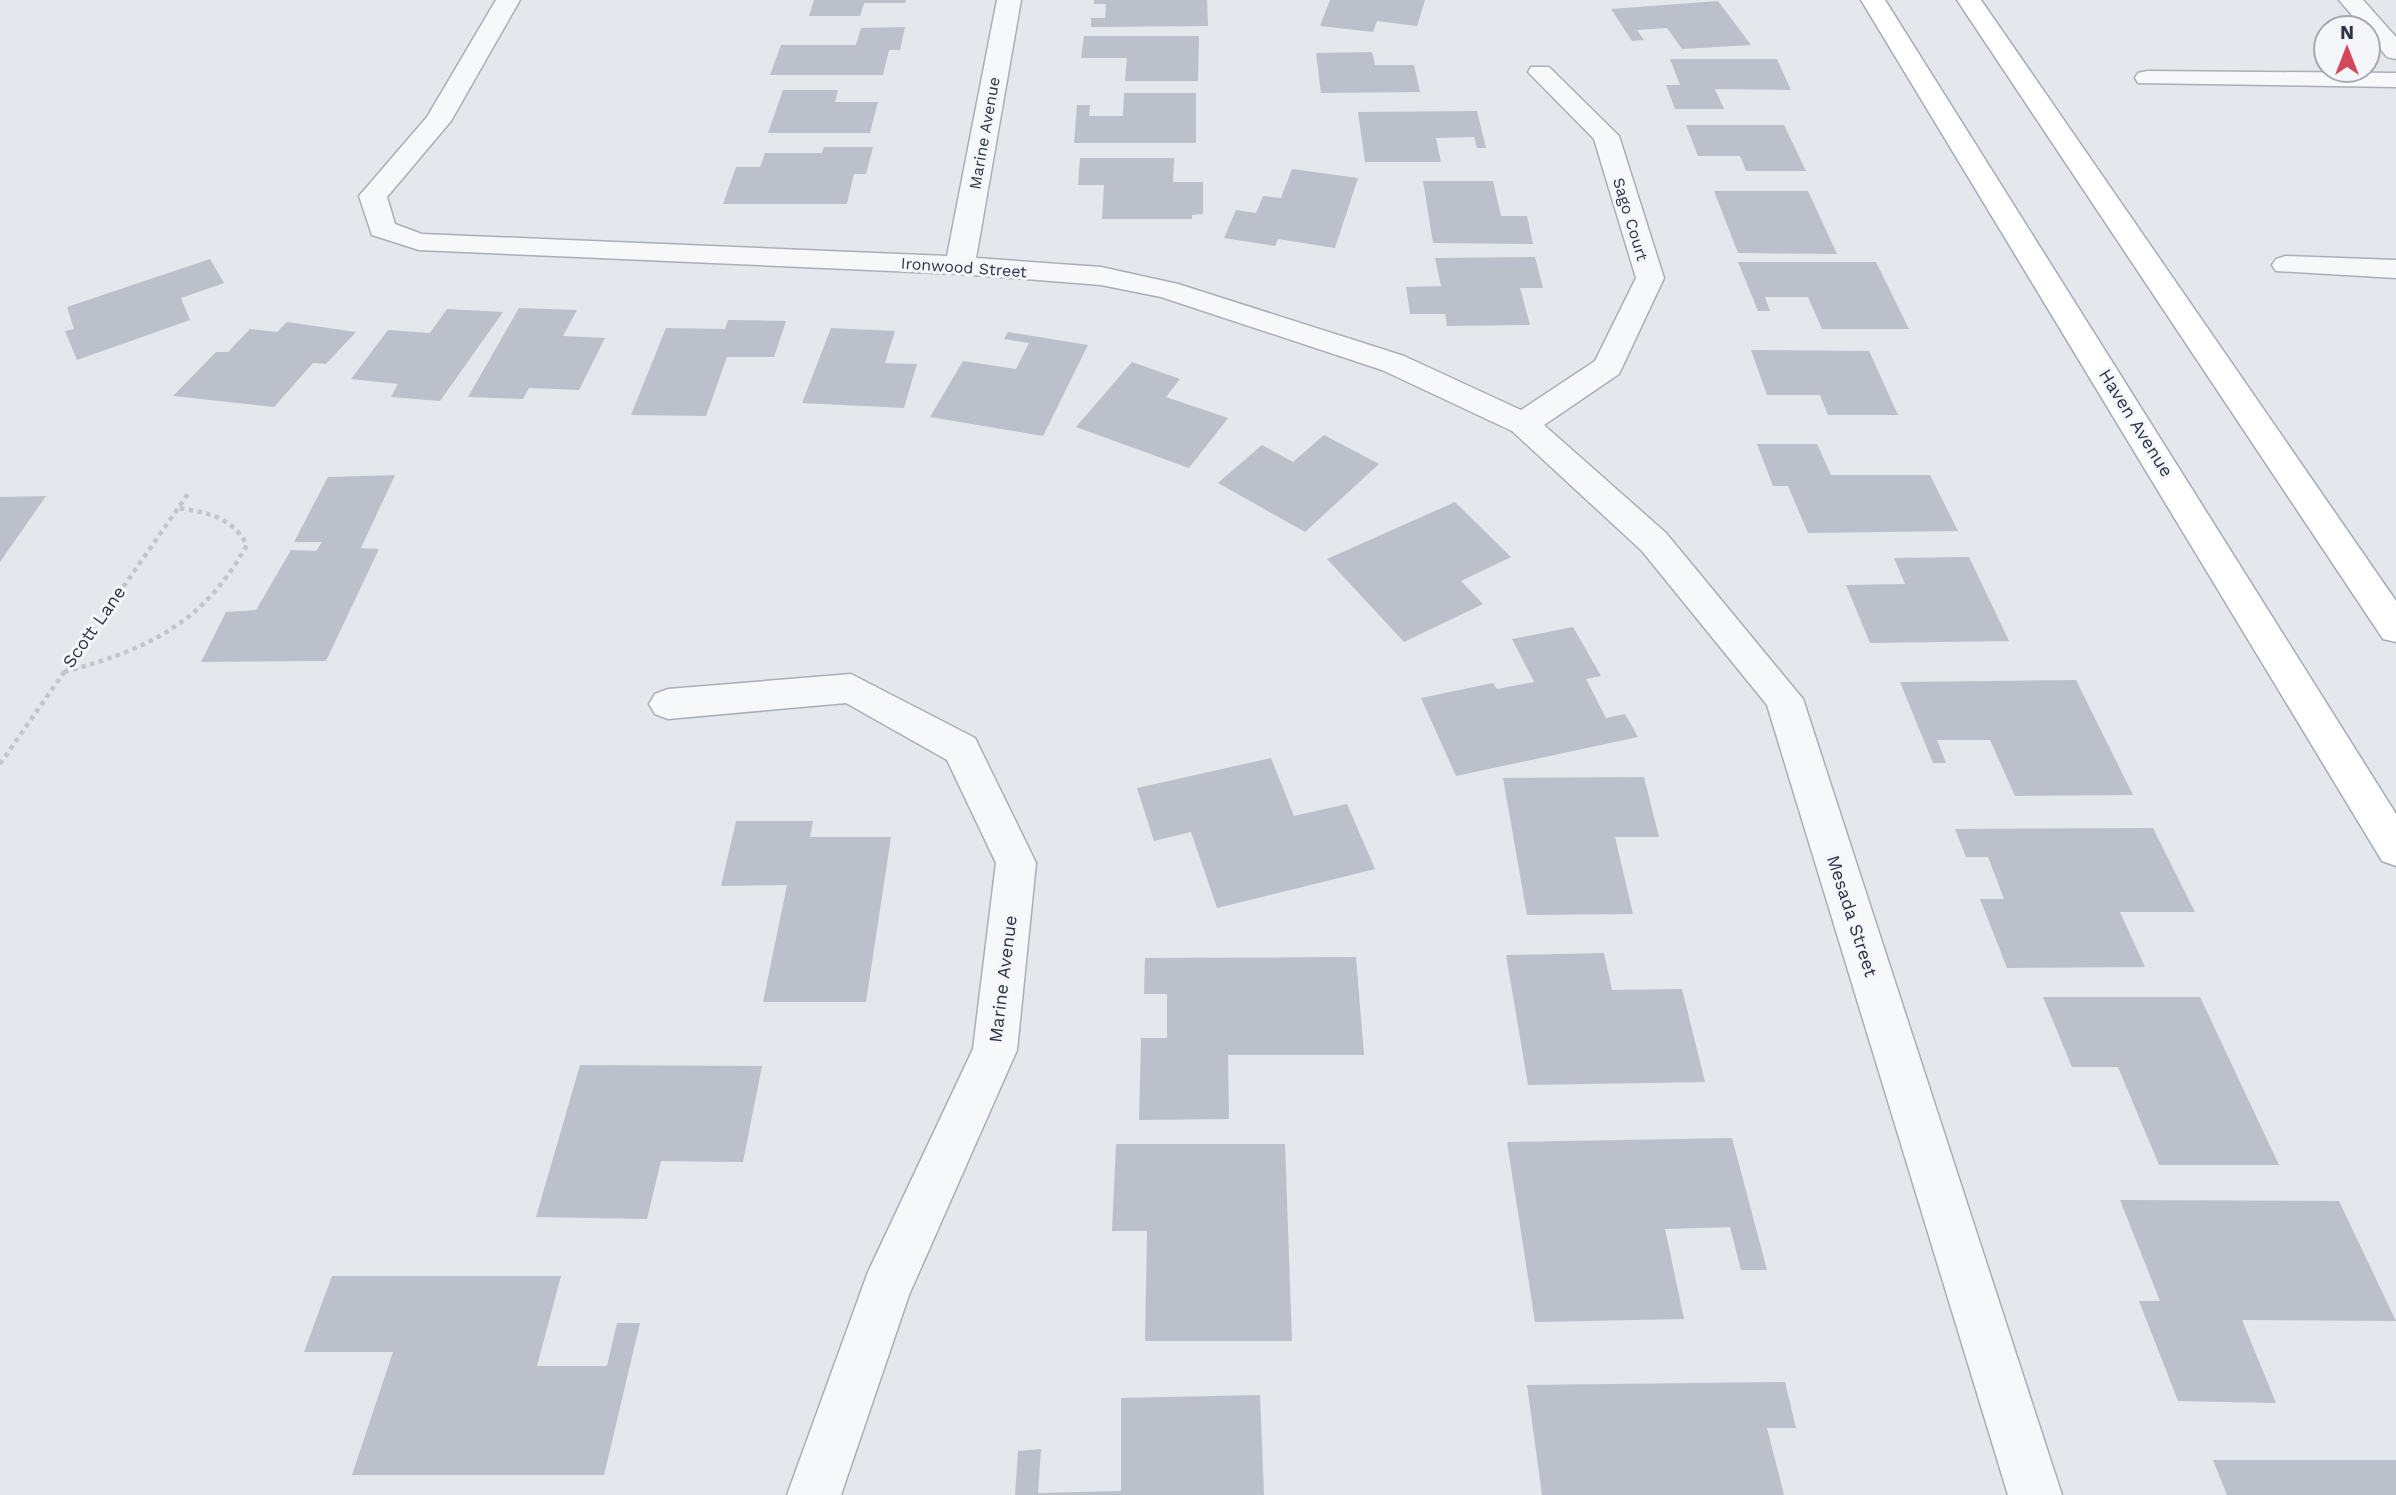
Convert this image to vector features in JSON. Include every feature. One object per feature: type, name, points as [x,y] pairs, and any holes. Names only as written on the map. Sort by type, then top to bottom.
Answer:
[{"type":"main road","name":"Haven Avenue","points":[[1873,0],[2396,849]]},
{"type":"main road","points":[[1969,0],[2396,629]]},
{"type":"street","name":"Ironwood Street","points":[[508,0],[438,121],[373,196],[382,229],[419,243],[960,265],[1101,276],[1168,290],[1393,363],[1523,424]]},
{"type":"street","name":"Marine Avenue","points":[[960,265],[1009,0]]},
{"type":"street","points":[[2351,0],[2396,52]]},
{"type":"street","name":"Sago Court","points":[[1523,424],[1608,367],[1650,278],[1605,135],[1540,72]]},
{"type":"street","points":[[2147,78],[2396,80]]},
{"type":"street","points":[[2286,265],[2396,269]]},
{"type":"street","name":"Mesada Street","points":[[1523,424],[1654,542],[1784,699],[2035,1495]]},
{"type":"street","name":"Marine Avenue","points":[[668,704],[851,688],[961,749],[1016,863],[995,1050],[886,1290],[814,1495]]},
{"type":"path","name":"Scott Lane","points":[[0,764],[190,491]]},
{"type":"path","points":[[62,673],[113,659],[171,632],[202,610],[233,575],[247,545],[240,528],[221,515],[178,508]]},
{"type":"building","points":[[814,0],[906,0],[905,3],[864,3],[860,16],[809,16]]},
{"type":"building","points":[[1094,0],[1207,0],[1208,26],[1091,27],[1091,18],[1105,18],[1106,4],[1094,4]]},
{"type":"building","points":[[1330,0],[1425,0],[1417,26],[1377,21],[1373,32],[1320,26]]},
{"type":"building","points":[[1718,1],[1751,45],[1682,49],[1667,28],[1637,30],[1644,40],[1632,41],[1611,9]]},
{"type":"building","points":[[905,27],[900,50],[889,50],[883,75],[770,75],[781,45],[856,45],[861,28]]},
{"type":"building","points":[[1084,36],[1199,36],[1198,81],[1125,81],[1127,58],[1081,58]]},
{"type":"building","points":[[1372,52],[1375,65],[1414,65],[1420,92],[1321,93],[1316,53]]},
{"type":"building","points":[[1670,59],[1777,59],[1791,90],[1715,89],[1724,109],[1675,109],[1666,85],[1680,85]]},
{"type":"building","points":[[783,90],[838,90],[835,102],[878,102],[870,133],[768,133]]},
{"type":"building","points":[[1124,93],[1196,93],[1196,143],[1074,143],[1077,105],[1090,105],[1089,116],[1123,116]]},
{"type":"building","points":[[1477,111],[1486,148],[1477,148],[1474,137],[1436,138],[1441,162],[1365,162],[1358,112]]},
{"type":"building","points":[[1686,125],[1784,125],[1806,171],[1746,171],[1740,156],[1698,156]]},
{"type":"building","points":[[824,147],[873,147],[866,174],[854,174],[847,204],[723,204],[736,167],[760,167],[765,153],[822,153]]},
{"type":"building","points":[[1080,158],[1174,158],[1173,182],[1203,182],[1203,214],[1192,215],[1192,219],[1102,219],[1104,185],[1078,185]]},
{"type":"building","points":[[1292,169],[1358,178],[1335,248],[1278,239],[1275,246],[1224,238],[1236,210],[1256,213],[1263,196],[1281,198]]},
{"type":"building","points":[[1423,181],[1493,181],[1501,216],[1527,216],[1533,244],[1433,243]]},
{"type":"building","points":[[1714,191],[1808,191],[1837,254],[1738,253]]},
{"type":"building","points":[[1535,257],[1543,288],[1520,288],[1530,325],[1447,326],[1445,314],[1410,314],[1406,287],[1441,286],[1435,258]]},
{"type":"building","points":[[210,259],[224,283],[181,298],[190,320],[77,360],[65,331],[74,329],[67,307]]},
{"type":"building","points":[[1738,262],[1876,262],[1909,329],[1822,329],[1808,297],[1765,297],[1770,311],[1758,311]]},
{"type":"building","points":[[519,308],[577,310],[563,336],[605,338],[579,390],[529,388],[523,399],[468,397]]},
{"type":"building","points":[[447,309],[503,312],[440,401],[391,397],[398,384],[351,379],[388,330],[430,333]]},
{"type":"building","points":[[728,320],[786,321],[774,357],[727,357],[706,416],[631,415],[666,328],[725,329]]},
{"type":"building","points":[[287,322],[356,332],[326,364],[313,363],[274,407],[173,396],[216,352],[228,352],[250,329],[277,332]]},
{"type":"building","points":[[831,328],[895,331],[885,363],[917,364],[904,408],[802,403]]},
{"type":"building","points":[[1008,332],[1088,345],[1043,436],[930,417],[963,361],[1016,369],[1029,343],[1004,339]]},
{"type":"building","points":[[1751,350],[1869,351],[1898,415],[1828,415],[1820,395],[1767,395]]},
{"type":"building","points":[[1132,362],[1180,379],[1166,397],[1228,418],[1189,468],[1076,427]]},
{"type":"building","points":[[1324,435],[1379,464],[1305,532],[1218,483],[1262,445],[1293,462]]},
{"type":"building","points":[[1757,444],[1817,444],[1831,475],[1930,475],[1958,531],[1808,533],[1788,486],[1773,486]]},
{"type":"building","points":[[395,475],[361,548],[379,549],[326,661],[201,662],[226,612],[256,610],[291,550],[316,551],[322,542],[294,542],[328,477]]},
{"type":"building","points":[[46,496],[0,562],[0,497]]},
{"type":"building","points":[[1455,502],[1511,557],[1461,581],[1483,604],[1404,642],[1327,559]]},
{"type":"building","points":[[1969,557],[2009,641],[1870,643],[1846,585],[1905,584],[1894,558]]},
{"type":"building","points":[[1573,627],[1601,676],[1586,679],[1606,718],[1625,714],[1638,737],[1456,776],[1421,698],[1493,683],[1497,689],[1534,682],[1512,639]]},
{"type":"building","points":[[2076,680],[2133,795],[2015,796],[1990,740],[1937,740],[1946,763],[1933,763],[1900,682]]},
{"type":"building","points":[[1271,758],[1294,816],[1347,804],[1375,869],[1217,908],[1191,832],[1154,841],[1137,788]]},
{"type":"building","points":[[1644,777],[1659,837],[1615,837],[1633,914],[1527,915],[1503,778]]},
{"type":"building","points":[[736,821],[813,821],[810,837],[891,837],[866,1002],[763,1002],[787,885],[721,886]]},
{"type":"building","points":[[2153,828],[2195,912],[2120,912],[2145,967],[2007,968],[1980,899],[2004,899],[1988,857],[1966,857],[1955,829]]},
{"type":"building","points":[[1604,953],[1612,990],[1682,989],[1705,1082],[1528,1085],[1506,955]]},
{"type":"building","points":[[1356,957],[1364,1055],[1228,1055],[1229,1119],[1139,1120],[1141,1038],[1167,1038],[1167,994],[1144,994],[1145,958]]},
{"type":"building","points":[[2043,997],[2200,997],[2279,1165],[2159,1165],[2118,1067],[2072,1067]]},
{"type":"building","points":[[580,1065],[762,1066],[743,1162],[661,1161],[647,1219],[536,1217]]},
{"type":"building","points":[[1732,1138],[1767,1270],[1741,1270],[1730,1227],[1665,1229],[1684,1319],[1535,1322],[1507,1142]]},
{"type":"building","points":[[1116,1144],[1285,1144],[1292,1341],[1145,1341],[1147,1231],[1112,1231]]},
{"type":"building","points":[[2120,1200],[2339,1201],[2396,1321],[2242,1320],[2276,1403],[2178,1401],[2139,1301],[2160,1301]]},
{"type":"building","points":[[332,1276],[561,1276],[537,1366],[607,1366],[617,1323],[640,1323],[604,1475],[352,1475],[393,1352],[304,1352]]},
{"type":"building","points":[[1785,1382],[1796,1428],[1767,1428],[1784,1495],[1542,1495],[1527,1385]]},
{"type":"building","points":[[1260,1395],[1264,1495],[1015,1495],[1018,1451],[1041,1449],[1038,1493],[1121,1491],[1121,1398]]},
{"type":"building","points":[[2213,1460],[2396,1460],[2396,1495],[2227,1495]]}]
